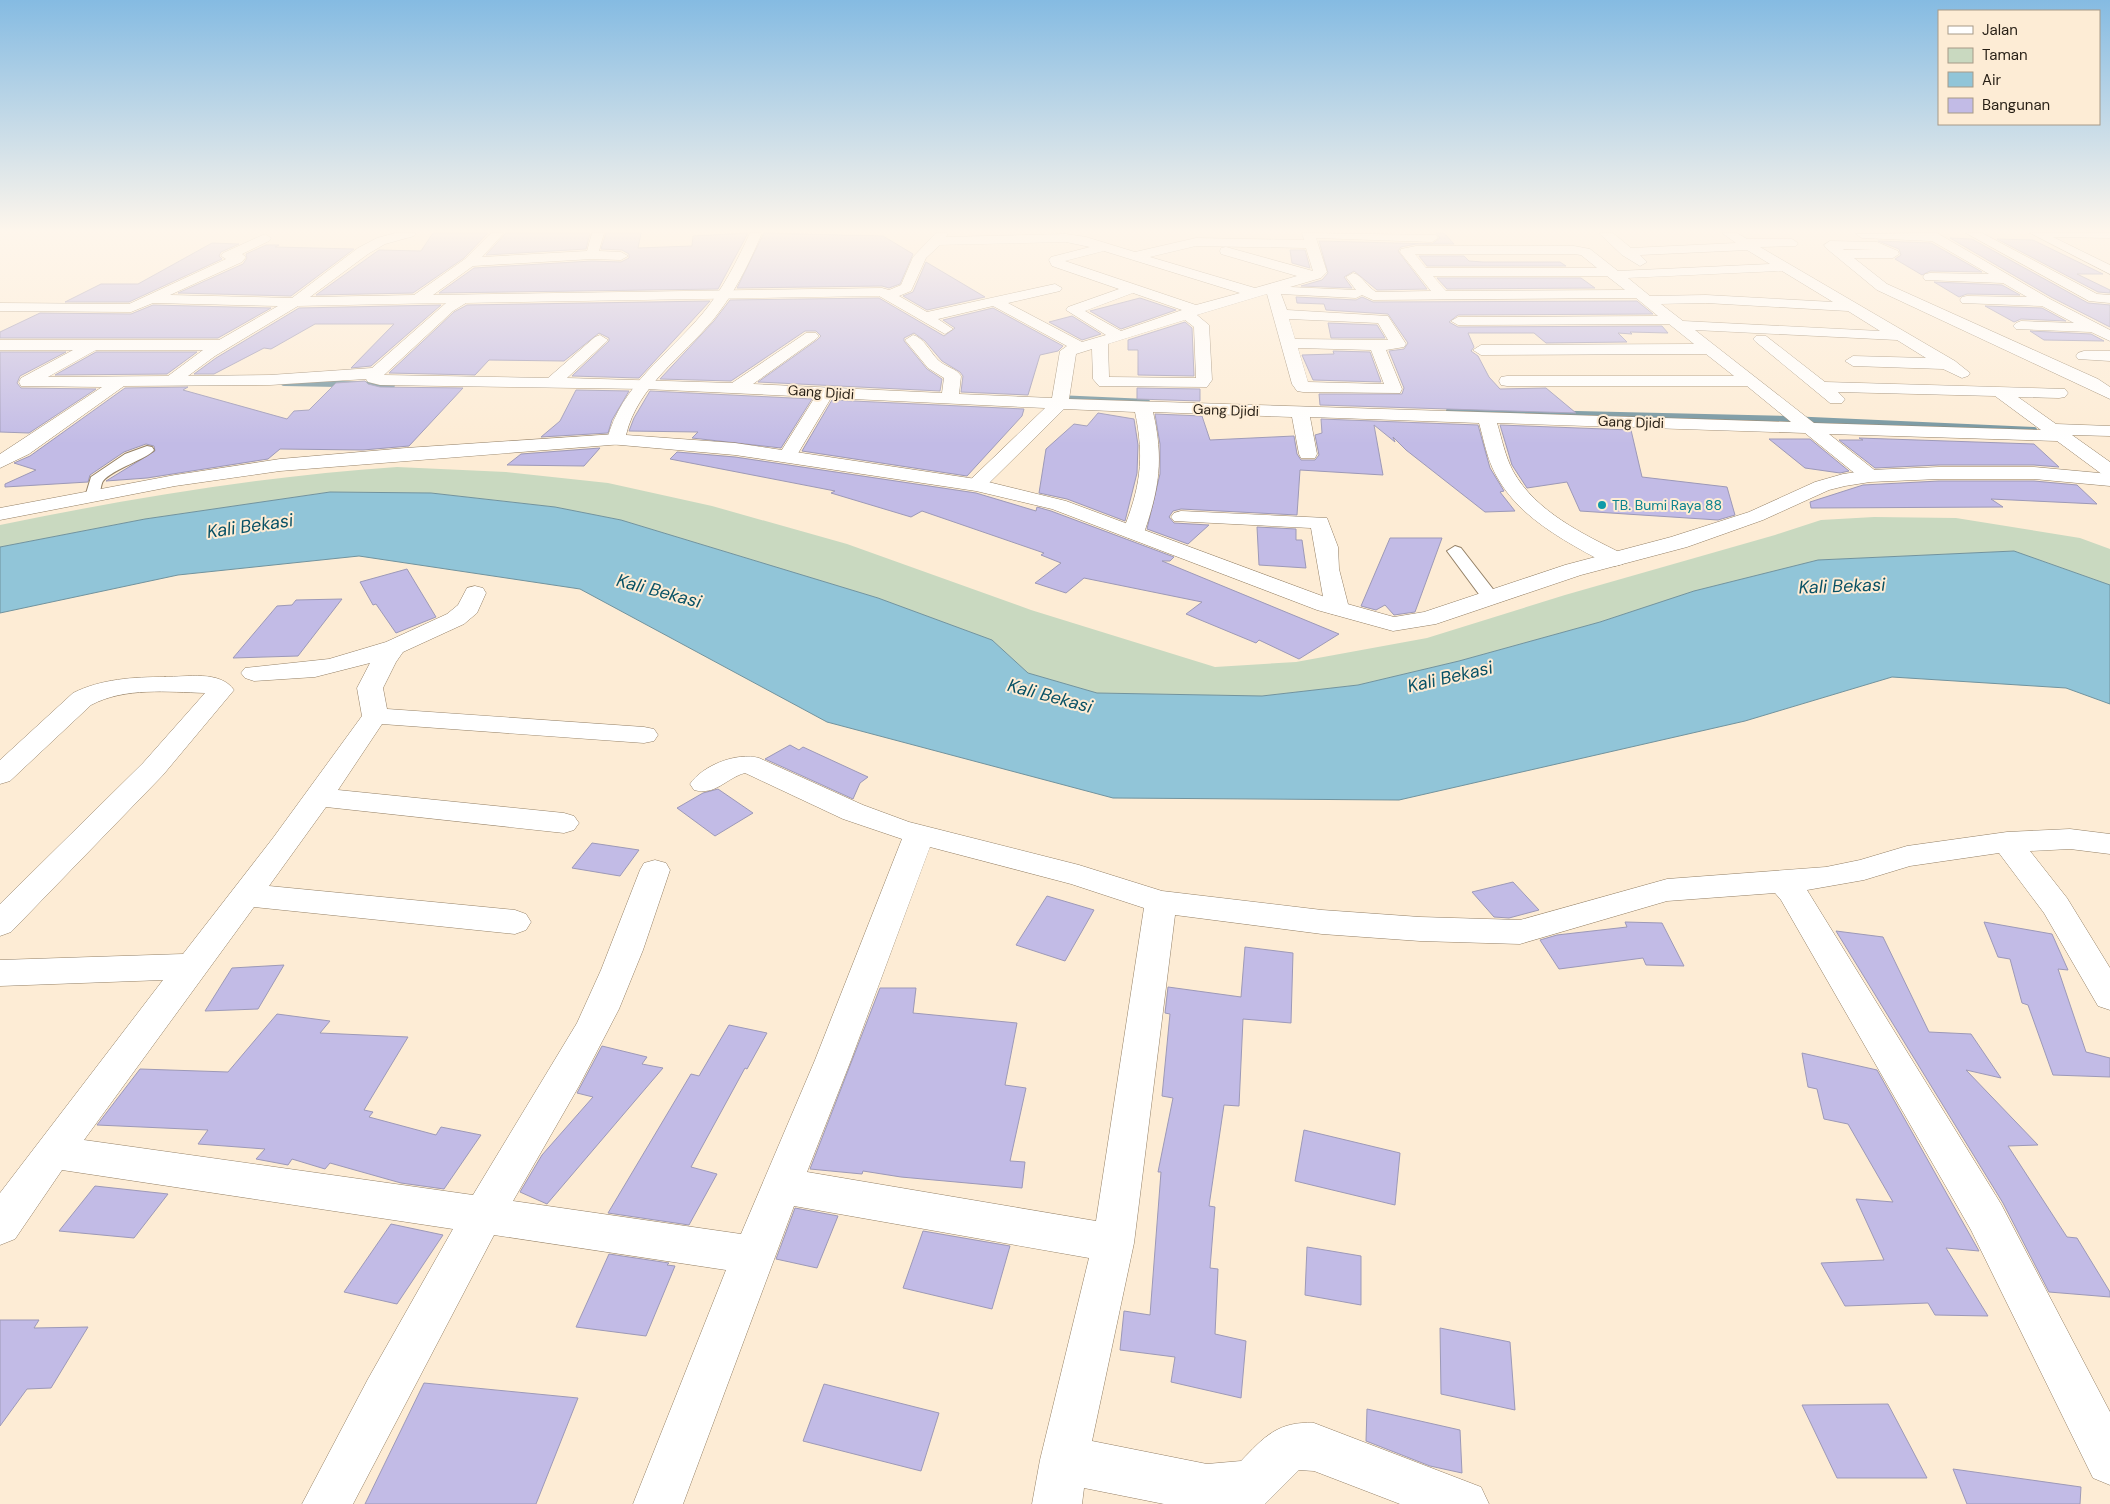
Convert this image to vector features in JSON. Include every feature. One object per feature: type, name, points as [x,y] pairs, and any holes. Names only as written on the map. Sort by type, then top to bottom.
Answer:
[{"type":"street","points":[[0,307],[131,308],[143,303]]},
{"type":"street","points":[[178,379],[201,358],[293,303]]},
{"type":"street","points":[[93,345],[27,382],[158,381],[178,379],[270,380],[376,373],[455,303]]},
{"type":"street","points":[[616,440],[618,423],[630,402],[717,303]]},
{"type":"street","points":[[902,303],[945,329]]},
{"type":"street","points":[[925,317],[990,303]]},
{"type":"street","points":[[998,303],[1078,346]]},
{"type":"street","points":[[1092,303],[1073,310],[1120,337]]},
{"type":"street","points":[[1100,341],[1101,379],[1105,382],[1201,384],[1204,380],[1201,325],[1192,312],[1169,303]]},
{"type":"street","points":[[976,484],[1060,404],[1066,354],[1068,351],[1078,346],[1120,337],[1223,303]]},
{"type":"street","points":[[1275,303],[1282,314],[1287,343],[1300,384],[1303,387],[1394,389],[1377,346]]},
{"type":"street","points":[[1444,303],[1481,350],[1540,419]]},
{"type":"street","points":[[1651,303],[1870,476]]},
{"type":"street","points":[[1746,303],[1852,308]]},
{"type":"street","points":[[1844,303],[1957,368],[1853,361]]},
{"type":"street","points":[[1918,303],[2092,383],[2110,394]]},
{"type":"street","points":[[2047,303],[2110,336]]},
{"type":"street","points":[[18,346],[103,308]]},
{"type":"street","points":[[1282,314],[1383,319],[1398,344],[1377,346],[1287,343]]},
{"type":"street","points":[[1458,321],[1677,323],[1902,336]]},
{"type":"street","points":[[2021,326],[2095,328]]},
{"type":"street","points":[[738,387],[811,336]]},
{"type":"street","points":[[1761,339],[1845,406]]},
{"type":"street","points":[[553,382],[600,340]]},
{"type":"street","points":[[913,340],[934,365],[954,376],[950,399]]},
{"type":"street","points":[[0,346],[224,345]]},
{"type":"street","points":[[1481,350],[1708,348]]},
{"type":"street","points":[[2084,356],[2110,356]]},
{"type":"street","name":"Gang Djidi","points":[[376,373],[374,378],[380,380],[553,382],[642,387],[738,387],[826,393],[1142,407],[1807,427],[2054,432],[2110,431]]},
{"type":"street","points":[[1507,380],[1751,381]]},
{"type":"street","points":[[0,462],[122,381]]},
{"type":"street","points":[[2092,383],[2110,383]]},
{"type":"street","points":[[1822,387],[2059,393]]},
{"type":"street","points":[[2000,392],[2110,471]]},
{"type":"street","points":[[787,456],[826,393]]},
{"type":"street","points":[[1133,533],[1146,499],[1152,469],[1151,442],[1142,407]]},
{"type":"street","points":[[1300,412],[1308,454]]},
{"type":"street","points":[[1486,418],[1501,465],[1517,490],[1533,507],[1555,524],[1615,559]]},
{"type":"street","points":[[0,514],[182,479],[280,466],[380,456],[616,440],[690,444],[787,456],[864,470],[976,484],[1058,505],[1337,608],[1383,622],[1404,624],[1428,619],[1490,596],[1678,542],[1756,516],[1822,486],[1870,476],[1939,473],[2034,473],[2110,480]]},
{"type":"street","points":[[1181,517],[1320,522],[1327,547],[1328,569],[1337,608]]},
{"type":"street","points":[[254,673],[317,669],[368,655],[451,623],[468,609],[475,593]]},
{"type":"street","points":[[0,1226],[52,1152],[320,797],[375,716],[370,688],[384,660],[396,644]]},
{"type":"street","points":[[0,775],[82,699],[97,691],[132,687],[215,684],[220,690],[153,769],[0,924]]},
{"type":"street","points":[[375,716],[644,735]]},
{"type":"street","points":[[704,784],[736,765],[749,764],[853,812],[919,835],[1079,876],[1161,902],[1322,922],[1420,929],[1520,932],[1667,890],[1826,878],[1864,870],[1907,856],[2007,842],[2070,839],[2110,844]]},
{"type":"street","points":[[320,797],[564,823]]},
{"type":"street","points":[[658,1504],[753,1255],[833,1060],[919,835]]},
{"type":"street","points":[[2007,842],[2056,906],[2110,997]]},
{"type":"street","points":[[327,1504],[404,1358],[484,1214],[556,1093],[592,1027],[621,962],[655,870]]},
{"type":"street","points":[[1781,880],[1793,893],[1986,1217],[2110,1461]]},
{"type":"street","points":[[245,895],[515,922]]},
{"type":"street","points":[[1161,902],[1113,1243],[1061,1482],[1206,1488],[1252,1485],[1285,1450],[1297,1446],[1314,1447],[1464,1504]]},
{"type":"street","points":[[0,973],[191,966]]},
{"type":"street","points":[[52,1152],[753,1255]]},
{"type":"street","points":[[782,1186],[1113,1243]]},
{"type":"lane","points":[[92,496],[96,480],[130,457],[147,450]]},
{"type":"lane","points":[[1455,551],[1490,596]]},
{"type":"green space","points":[[397,467],[506,472],[608,483],[712,506],[847,544],[1031,610],[1215,667],[1296,662],[1427,638],[1565,595],[1821,520],[1874,517],[1956,518],[2080,538],[2110,549],[2110,585],[2014,551],[1818,560],[1694,591],[1600,622],[1459,661],[1358,685],[1262,696],[1097,693],[1028,673],[992,640],[878,598],[621,520],[555,507],[431,493],[329,492],[145,519],[0,547],[0,525],[198,489],[297,476]]},
{"type":"water","name":"Kali Bekasi","points":[[330,492],[431,493],[555,507],[621,520],[878,598],[992,640],[1028,673],[1097,693],[1262,696],[1358,685],[1459,661],[1600,622],[1694,591],[1818,560],[2014,551],[2110,585],[2110,704],[2066,688],[1892,677],[1745,721],[1399,800],[1113,798],[827,722],[580,589],[359,556],[178,575],[0,613],[0,547],[145,519]]},
{"type":"building","points":[[708,303],[639,378],[572,376],[609,341],[609,338],[599,333],[564,361],[489,360],[475,375],[389,373],[454,312],[467,305]]},
{"type":"building","points":[[728,303],[888,303],[944,336],[955,328],[943,320],[993,308],[1063,346],[1058,351],[1040,355],[1028,395],[961,392],[963,376],[960,372],[942,361],[925,341],[914,333],[904,338],[904,341],[927,369],[942,379],[940,391],[758,382],[817,340],[821,336],[816,331],[805,331],[731,381],[660,379],[714,321]]},
{"type":"building","points":[[915,303],[957,303],[927,310]]},
{"type":"building","points":[[1120,303],[1156,303],[1176,310],[1121,329],[1090,311]]},
{"type":"building","points":[[1302,303],[1640,303],[1653,314],[1458,315],[1449,322],[1458,327],[1662,326],[1668,333],[1618,333],[1627,342],[1546,343],[1534,333],[1468,333],[1474,347],[1471,351],[1478,356],[1489,377],[1500,389],[1546,388],[1576,413],[1320,405],[1319,394],[1402,394],[1404,388],[1389,351],[1404,349],[1408,343],[1388,314],[1326,310],[1324,304]]},
{"type":"building","points":[[2063,303],[2110,305],[2110,327]]},
{"type":"building","points":[[153,305],[271,308],[218,338],[0,338],[0,332],[40,313],[131,314]]},
{"type":"building","points":[[441,305],[371,366],[351,368],[394,324],[315,324],[271,349],[264,348],[214,374],[194,374],[216,358],[299,308]]},
{"type":"building","points":[[1985,306],[2042,308],[2066,321],[2021,319],[2014,322]]},
{"type":"building","points":[[1072,316],[1101,334],[1082,340],[1049,322]]},
{"type":"building","points":[[1185,322],[1192,328],[1194,376],[1138,375],[1138,350],[1128,350],[1128,340]]},
{"type":"building","points":[[1328,323],[1377,325],[1385,338],[1331,338]]},
{"type":"building","points":[[2030,331],[2091,334],[2104,341],[2044,340]]},
{"type":"building","points":[[1333,351],[1370,352],[1381,382],[1313,380],[1302,355],[1334,354]]},
{"type":"building","points":[[0,352],[66,352],[20,376],[17,383],[21,388],[96,389],[29,433],[0,432]]},
{"type":"building","points":[[96,352],[197,352],[167,374],[55,375]]},
{"type":"building","points":[[365,381],[368,384],[380,387],[463,388],[409,446],[363,450],[280,449],[268,459],[147,478],[106,481],[155,451],[154,446],[146,444],[124,452],[90,475],[88,482],[5,487],[5,484],[36,470],[14,463],[30,456],[125,388],[188,387],[183,390],[287,419],[294,411],[309,410],[336,383]]},
{"type":"building","points":[[1137,388],[1200,389],[1200,401],[1137,399]]},
{"type":"building","points":[[576,390],[629,391],[612,420],[608,433],[541,437],[560,421]]},
{"type":"building","points":[[650,391],[812,399],[781,448],[692,438],[698,432],[629,431],[634,418]]},
{"type":"building","points":[[832,400],[1024,409],[1022,416],[967,476],[802,451]]},
{"type":"building","points":[[1098,413],[1134,419],[1138,445],[1137,473],[1125,521],[1067,499],[1039,493],[1046,449],[1074,424],[1087,426]]},
{"type":"building","points":[[1155,414],[1202,416],[1210,440],[1294,436],[1297,454],[1301,460],[1315,460],[1319,455],[1315,435],[1322,433],[1321,419],[1478,425],[1490,468],[1504,491],[1500,492],[1515,511],[1485,512],[1406,450],[1393,437],[1395,442],[1374,425],[1383,475],[1300,470],[1297,515],[1181,509],[1173,511],[1169,517],[1174,523],[1209,525],[1188,544],[1147,529],[1160,474],[1160,444]]},
{"type":"building","points":[[1500,425],[1631,430],[1642,477],[1727,487],[1735,515],[1718,520],[1580,511],[1567,482],[1527,488],[1512,465]]},
{"type":"building","points":[[1859,438],[2034,444],[2059,467],[2034,465],[1939,465],[1875,468],[1839,440],[1863,440]]},
{"type":"building","points":[[1769,439],[1810,439],[1849,471],[1840,473],[1805,468]]},
{"type":"building","points":[[600,448],[584,466],[507,465],[521,454]]},
{"type":"building","points":[[677,452],[735,457],[976,493],[1036,511],[1037,507],[1174,557],[1170,561],[1162,561],[1339,634],[1299,659],[1259,640],[1256,643],[1186,614],[1202,602],[1084,578],[1066,593],[1035,583],[1061,563],[1041,555],[1044,553],[922,511],[911,517],[831,493],[835,491],[670,459]]},
{"type":"building","points":[[1939,481],[2034,481],[2077,485],[2097,504],[1991,499],[2003,507],[1811,508],[1810,502],[1863,485]]},
{"type":"building","points":[[1257,527],[1296,529],[1296,540],[1302,540],[1306,568],[1259,565]]},
{"type":"building","points":[[1390,538],[1442,538],[1415,612],[1394,615],[1385,605],[1376,610],[1361,606]]},
{"type":"building","points":[[407,569],[436,617],[396,633],[376,604],[373,605],[360,582]]},
{"type":"building","points":[[342,599],[298,656],[233,658],[277,606],[292,605],[296,600]]},
{"type":"building","points":[[790,745],[799,750],[803,747],[868,777],[860,783],[853,799],[765,759]]},
{"type":"building","points":[[718,789],[753,813],[715,836],[677,808],[703,793]]},
{"type":"building","points":[[592,843],[639,850],[620,876],[572,868]]},
{"type":"building","points":[[1513,882],[1539,910],[1509,918],[1494,917],[1472,892]]},
{"type":"building","points":[[1047,896],[1094,910],[1065,961],[1016,945]]},
{"type":"building","points":[[1625,922],[1662,923],[1684,966],[1646,965],[1643,958],[1559,969],[1540,940],[1557,935],[1627,927]]},
{"type":"building","points":[[1984,922],[2052,934],[2068,970],[2058,969],[2086,1052],[2110,1058],[2110,1077],[2053,1075],[2028,1005],[2022,1003],[2010,959],[1998,957]]},
{"type":"building","points":[[1836,931],[1883,937],[1929,1032],[1971,1034],[2001,1078],[1966,1070],[2038,1145],[2008,1146],[2067,1237],[2077,1238],[2110,1292],[2110,1297],[2049,1292],[2003,1203]]},
{"type":"building","points":[[1245,947],[1293,953],[1291,1023],[1243,1019],[1239,1106],[1224,1105],[1209,1206],[1215,1207],[1210,1268],[1218,1269],[1215,1334],[1246,1341],[1241,1398],[1171,1382],[1175,1357],[1120,1350],[1124,1311],[1150,1315],[1161,1172],[1158,1172],[1173,1098],[1162,1096],[1170,1014],[1165,1013],[1168,987],[1241,997]]},
{"type":"building","points":[[284,965],[258,1009],[205,1011],[232,968]]},
{"type":"building","points":[[880,988],[916,988],[913,1013],[1017,1023],[1005,1085],[1026,1088],[1010,1161],[1025,1162],[1022,1188],[901,1177],[863,1171],[862,1174],[810,1169]]},
{"type":"building","points":[[277,1014],[330,1021],[320,1033],[408,1037],[364,1110],[373,1112],[369,1117],[436,1135],[441,1127],[481,1135],[444,1189],[401,1183],[330,1163],[325,1169],[292,1159],[288,1165],[256,1159],[265,1149],[198,1144],[208,1130],[97,1125],[140,1069],[228,1072]]},
{"type":"building","points":[[729,1025],[767,1033],[747,1069],[745,1068],[691,1167],[717,1174],[689,1225],[608,1213],[691,1074],[699,1076]]},
{"type":"building","points":[[602,1046],[647,1057],[642,1064],[663,1068],[547,1204],[520,1192],[542,1155],[593,1097],[577,1093]]},
{"type":"building","points":[[1802,1053],[1877,1070],[1979,1251],[1946,1248],[1988,1316],[1935,1315],[1928,1303],[1845,1306],[1821,1263],[1884,1260],[1856,1199],[1893,1202],[1848,1124],[1824,1119],[1817,1089],[1808,1087]]},
{"type":"building","points":[[1304,1130],[1400,1153],[1395,1205],[1295,1181]]},
{"type":"building","points":[[95,1186],[168,1194],[134,1238],[59,1231]]},
{"type":"building","points":[[795,1208],[838,1216],[817,1268],[776,1259]]},
{"type":"building","points":[[391,1224],[443,1235],[397,1304],[344,1292]]},
{"type":"building","points":[[923,1231],[1010,1246],[992,1309],[903,1288]]},
{"type":"building","points":[[1307,1247],[1361,1256],[1361,1305],[1305,1295]]},
{"type":"building","points":[[609,1254],[669,1263],[667,1265],[675,1266],[646,1336],[576,1327]]},
{"type":"building","points":[[0,1320],[39,1320],[34,1328],[88,1327],[51,1388],[27,1389],[0,1426]]},
{"type":"building","points":[[1440,1328],[1510,1342],[1515,1410],[1441,1394]]},
{"type":"building","points":[[424,1383],[578,1398],[536,1504],[365,1504]]},
{"type":"building","points":[[824,1384],[939,1413],[921,1471],[803,1441]]},
{"type":"building","points":[[1888,1404],[1927,1478],[1837,1478],[1802,1405]]},
{"type":"building","points":[[1367,1409],[1460,1430],[1462,1473],[1430,1466],[1366,1441]]},
{"type":"building","points":[[1953,1469],[2081,1487],[2080,1504],[1967,1504]]},
{"type":"waterway","points":[[284,383],[392,385]]},
{"type":"waterway","points":[[1057,398],[1147,402]]},
{"type":"waterway","points":[[1449,411],[1789,419],[2034,430]]},
{"type":"place","name":"TB. Bumi Raya 88","points":[[1602,505]]}]
